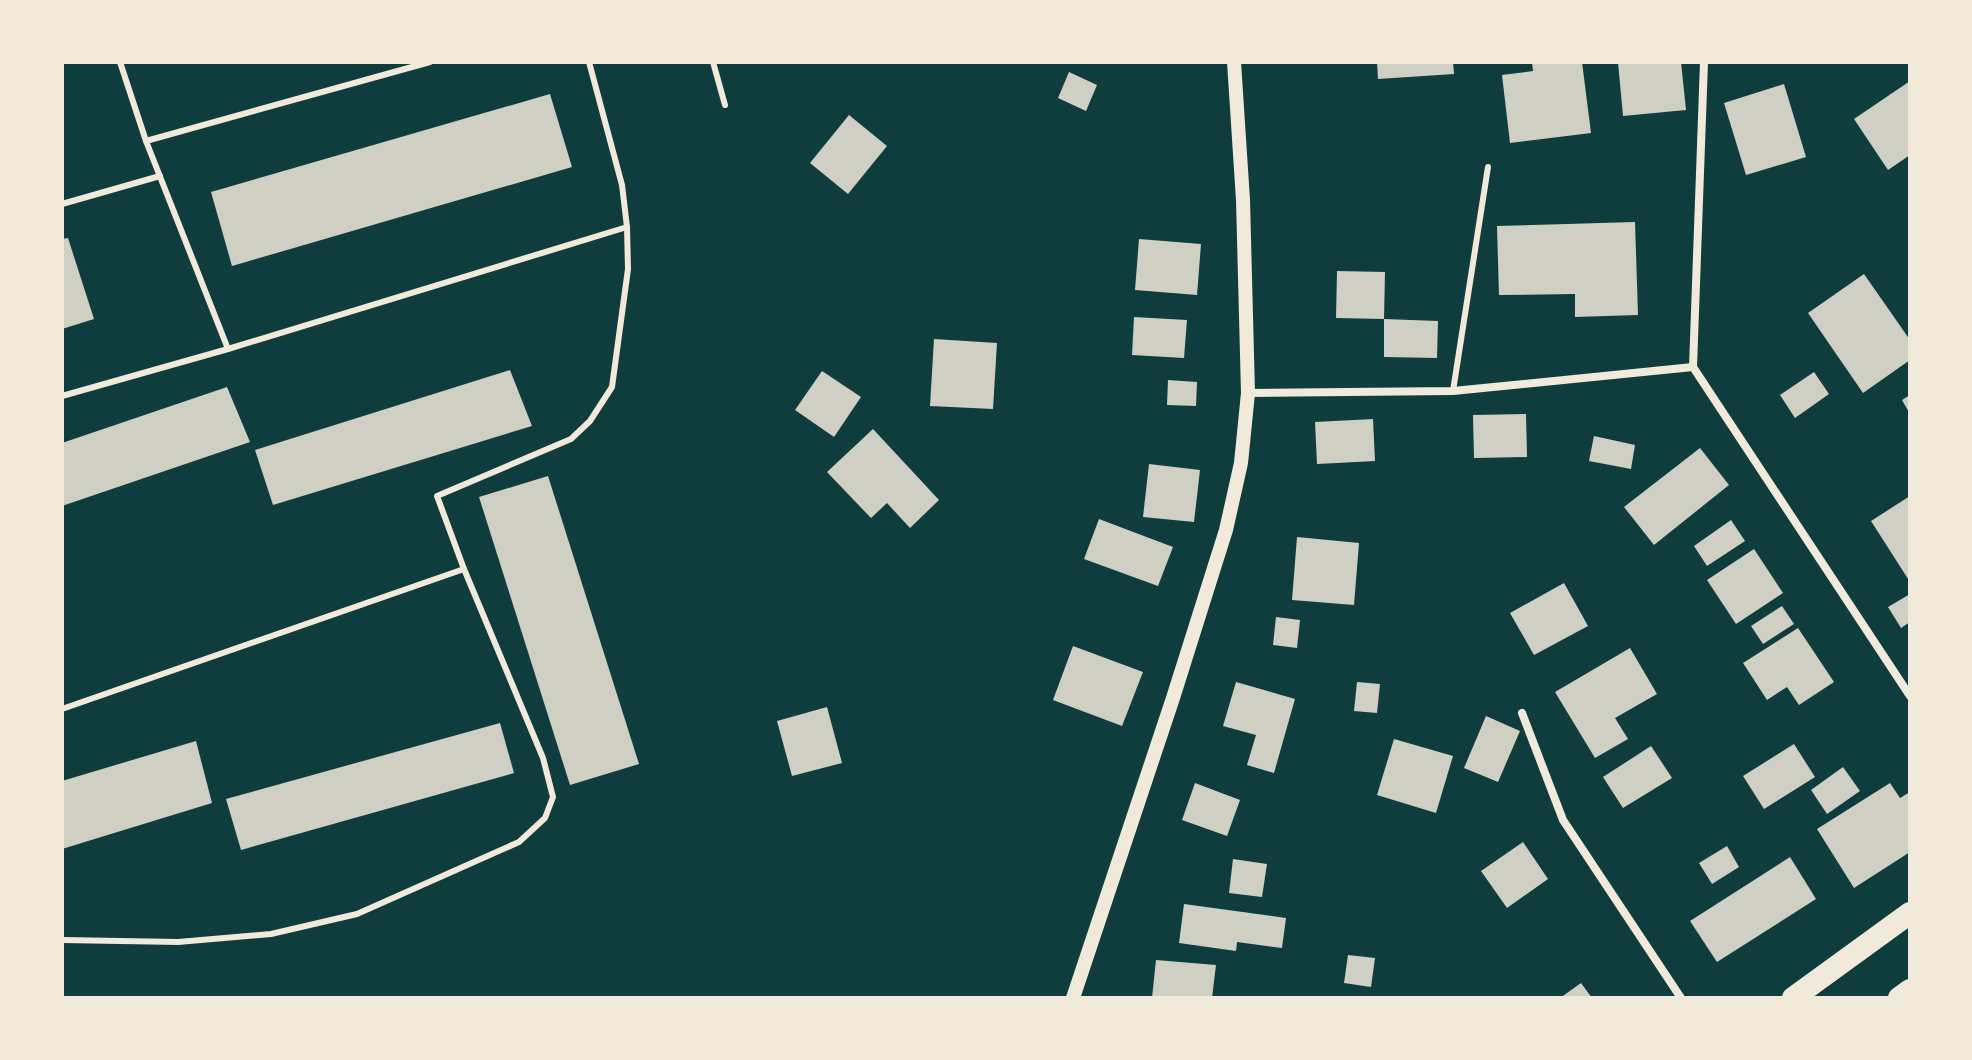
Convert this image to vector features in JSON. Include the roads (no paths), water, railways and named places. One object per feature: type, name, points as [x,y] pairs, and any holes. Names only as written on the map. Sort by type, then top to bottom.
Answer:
[{"type":"highway","points":[[1793,998],[1910,913]]},
{"type":"highway","points":[[1899,998],[1910,990]]},
{"type":"street","points":[[1704,62],[1693,367],[1910,696]]},
{"type":"street","points":[[1073,998],[1226,530],[1241,463],[1248,393],[1236,64]]},
{"type":"street","points":[[1248,393],[1453,391],[1693,367]]},
{"type":"street","points":[[1522,713],[1563,820],[1681,998]]},
{"type":"lane","points":[[120,62],[146,141],[228,349]]},
{"type":"lane","points":[[146,141],[430,62]]},
{"type":"lane","points":[[62,940],[178,942],[271,934],[357,914],[519,842],[545,818],[553,797],[543,758],[437,496],[571,439],[590,421],[612,387],[628,269],[627,227],[622,185],[589,62]]},
{"type":"lane","points":[[713,62],[725,105]]},
{"type":"lane","points":[[1453,391],[1488,167]]},
{"type":"lane","points":[[62,204],[160,176]]},
{"type":"lane","points":[[62,396],[228,349],[627,227]]},
{"type":"lane","points":[[62,709],[464,569]]}]
